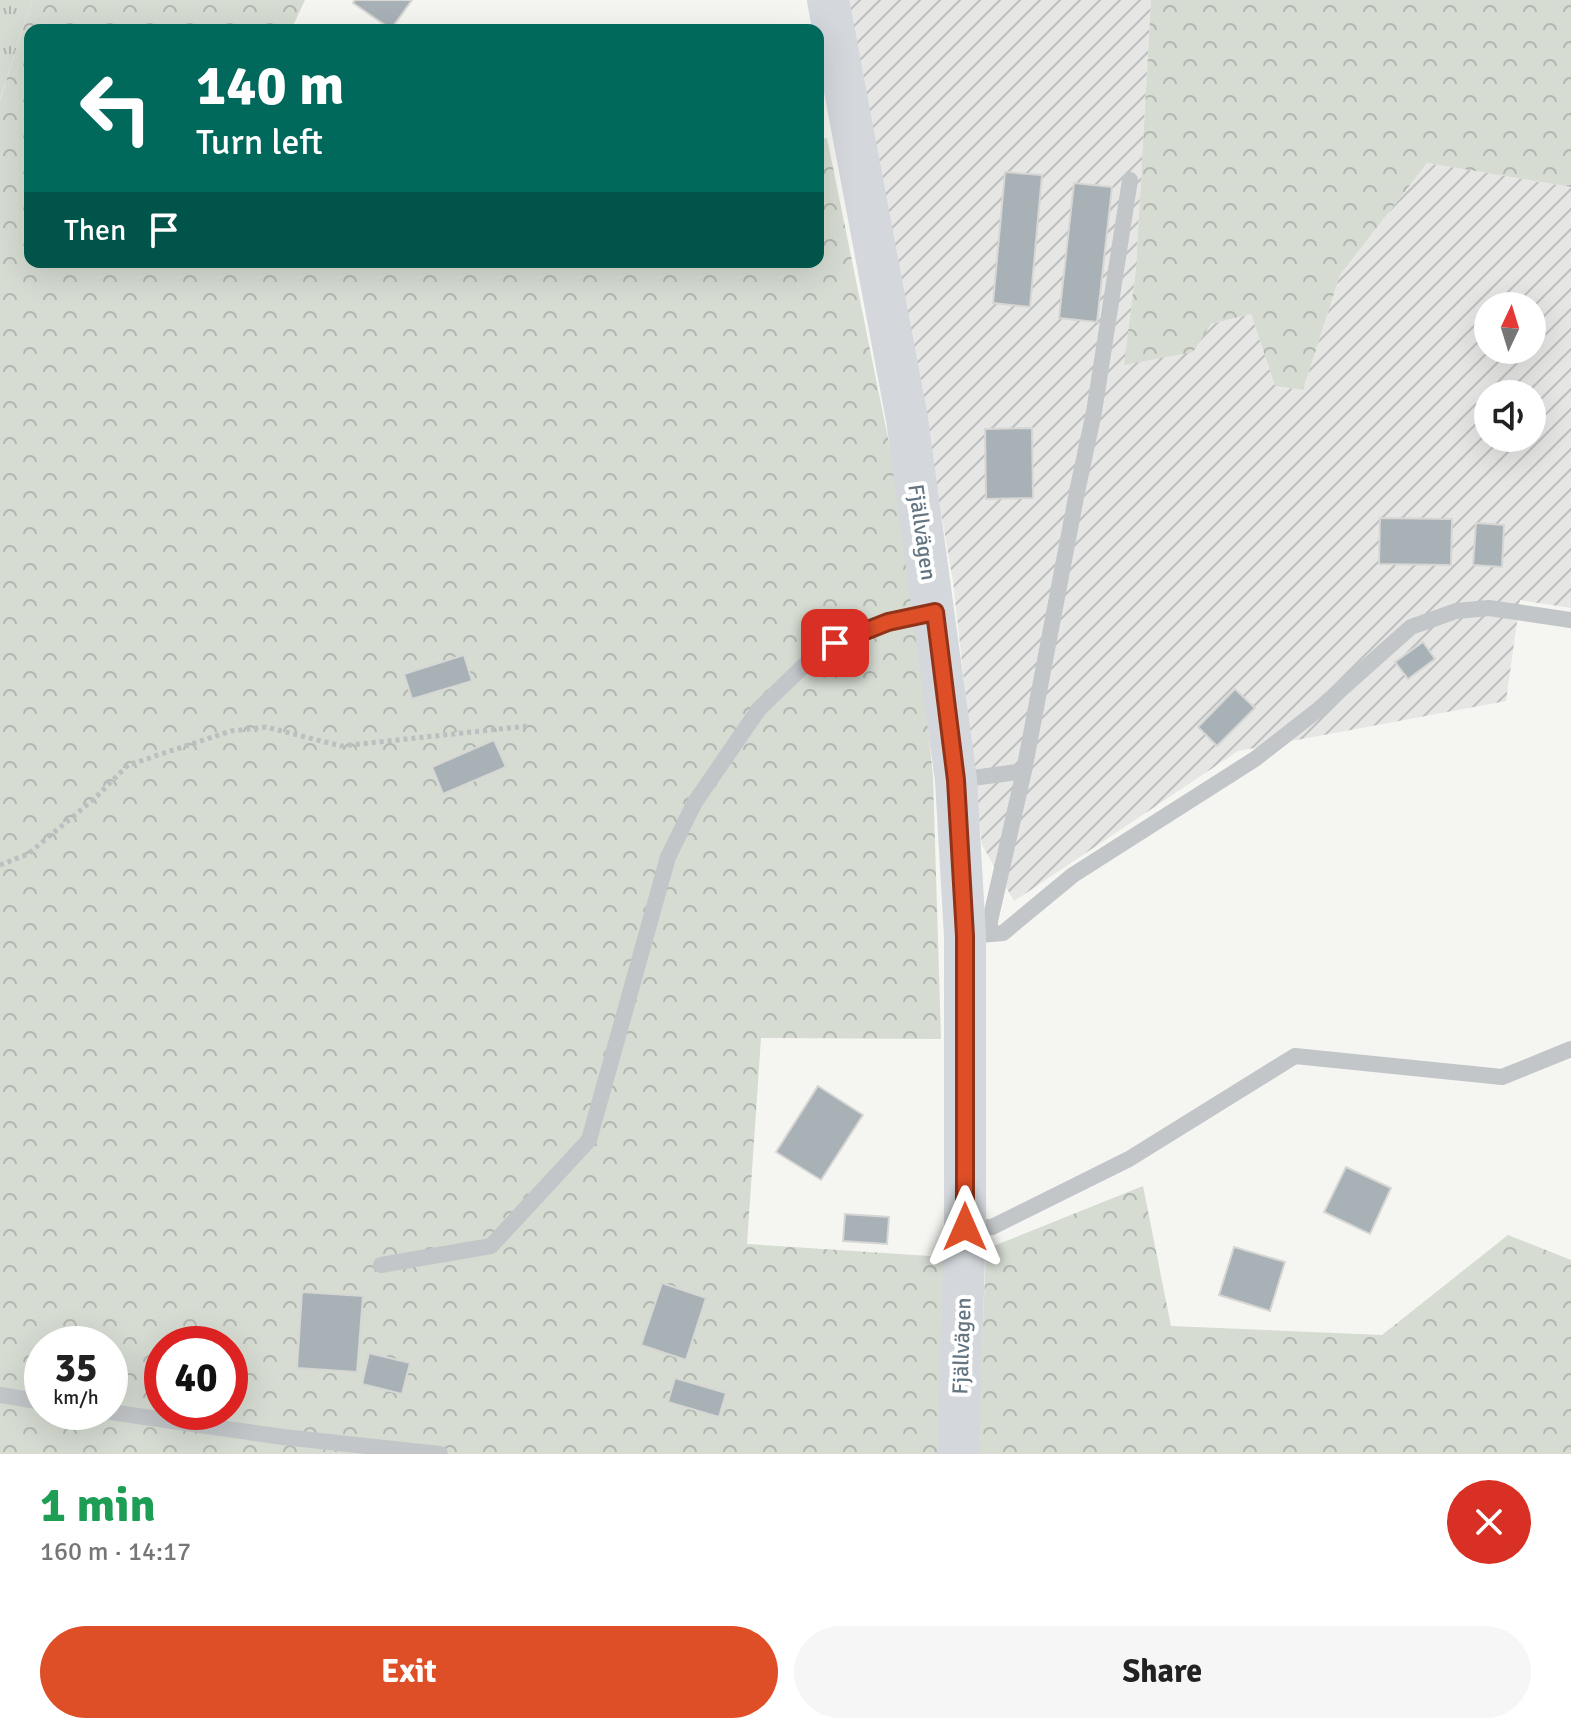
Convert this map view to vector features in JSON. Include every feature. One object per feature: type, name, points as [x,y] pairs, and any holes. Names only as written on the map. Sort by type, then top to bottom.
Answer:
[{"type":"street","name":"Fjällvägen","points":[[828,0],[907,419],[977,935],[958,1454]]},
{"type":"lane","points":[[1130,180],[1094,412],[1024,771],[997,885],[977,935],[1003,933],[1073,875],[1255,759],[1319,709],[1411,627],[1456,611],[1489,608],[1571,620]]},
{"type":"lane","points":[[381,1265],[491,1246],[589,1140],[668,857],[695,802],[759,709],[820,650],[850,635],[888,622],[935,612]]},
{"type":"lane","points":[[956,780],[1024,771]]},
{"type":"lane","points":[[965,1227],[992,1227],[1129,1159],[1295,1056],[1502,1077],[1571,1049]]},
{"type":"lane","points":[[0,1395],[24,1399]]},
{"type":"lane","points":[[128,1415],[283,1437],[440,1454]]},
{"type":"path","points":[[0,865],[28,854],[94,799],[128,765],[231,731],[266,727],[341,746],[528,726]]},
{"type":"shaded area","points":[[846,0],[1151,0],[1136,268],[1125,365],[1211,324],[1251,314],[1275,386],[1303,390],[1340,275],[1427,163],[1571,187],[1571,608],[1520,600],[1506,701],[1238,751],[1014,901],[982,845],[953,581],[885,193]]},
{"type":"green space","points":[[0,0],[32,0],[24,24],[0,99]]},
{"type":"green space","points":[[32,0],[305,0],[294,24],[24,24]]},
{"type":"green space","points":[[1151,0],[1571,0],[1571,187],[1427,163],[1340,275],[1303,390],[1275,386],[1251,314],[1211,324],[1193,352],[1124,365],[1136,268]]},
{"type":"green space","points":[[24,25],[24,268],[824,268],[824,139],[827,138],[901,502],[918,628],[933,777],[941,1039],[761,1038],[747,1244],[945,1257],[937,1454],[0,1454],[0,100]]},
{"type":"green space","points":[[1143,1186],[1171,1326],[1382,1335],[1508,1235],[1571,1260],[1571,1454],[978,1454],[986,1249]]},
{"type":"building","points":[[355,0],[412,0],[395,24],[384,24],[353,3]]},
{"type":"building","points":[[1005,172],[1042,175],[1030,307],[993,303]]},
{"type":"building","points":[[1074,183],[1112,187],[1097,322],[1059,318]]},
{"type":"building","points":[[1032,428],[1033,498],[986,499],[985,429]]},
{"type":"building","points":[[1380,518],[1452,519],[1451,565],[1379,564]]},
{"type":"building","points":[[1476,523],[1504,525],[1502,567],[1473,565]]},
{"type":"building","points":[[1423,642],[1435,659],[1408,679],[1395,662]]},
{"type":"building","points":[[464,655],[472,681],[412,699],[404,674]]},
{"type":"building","points":[[1235,689],[1255,708],[1217,746],[1198,727]]},
{"type":"building","points":[[494,740],[506,767],[443,794],[432,767]]},
{"type":"building","points":[[818,1086],[863,1115],[821,1180],[776,1152]]},
{"type":"building","points":[[1346,1167],[1391,1188],[1370,1234],[1324,1212]]},
{"type":"building","points":[[845,1214],[889,1217],[887,1244],[843,1241]]},
{"type":"building","points":[[1234,1247],[1285,1262],[1270,1311],[1219,1295]]},
{"type":"building","points":[[662,1283],[706,1298],[686,1360],[641,1345]]},
{"type":"building","points":[[302,1292],[363,1296],[357,1372],[297,1368]]},
{"type":"building","points":[[369,1353],[410,1363],[402,1394],[362,1384]]},
{"type":"building","points":[[675,1378],[726,1393],[719,1417],[668,1402]]},
{"type":"route","points":[[835,643],[888,622],[935,612],[956,780],[965,936],[965,1227]]}]
